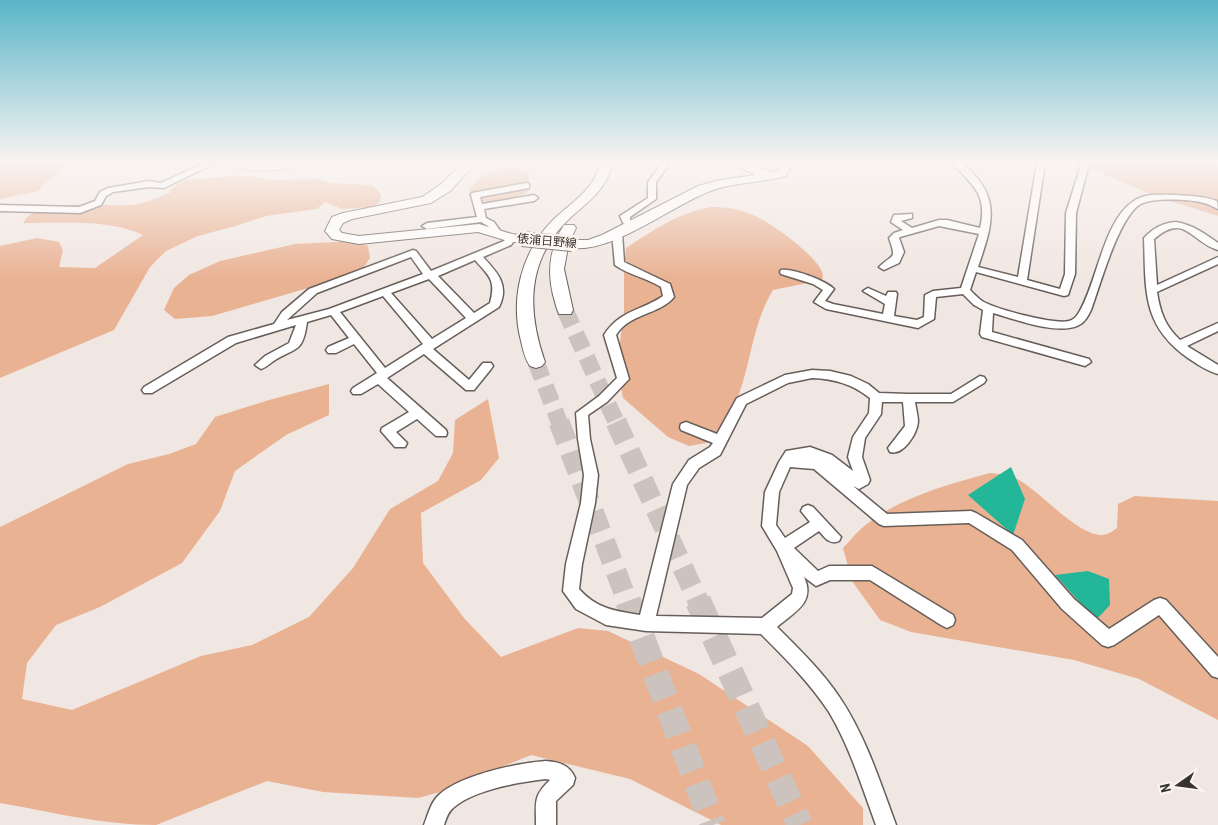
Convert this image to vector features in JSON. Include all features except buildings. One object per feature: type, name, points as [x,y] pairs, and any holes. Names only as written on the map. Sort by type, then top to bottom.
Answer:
[{"type":"main road","name":"俵浦日野線","points":[[419,202],[348,216],[337,220],[332,230],[337,236],[359,240],[479,228],[517,238],[572,244],[597,242],[681,202]]},
{"type":"main road","points":[[565,310],[556,279],[557,259],[566,232],[582,202]]},
{"type":"main road","points":[[536,362],[526,324],[525,295],[529,271],[537,251],[556,224],[582,202]]},
{"type":"street","points":[[0,208],[80,210],[99,202]]},
{"type":"street","points":[[477,202],[482,219]]},
{"type":"street","points":[[478,207],[512,202]]},
{"type":"street","points":[[633,225],[626,221],[625,216],[630,211],[646,205],[650,202]]},
{"type":"street","points":[[965,291],[987,220],[986,202]]},
{"type":"street","points":[[1022,282],[1035,202]]},
{"type":"street","points":[[971,268],[1064,293],[1070,274],[1071,213],[1074,202]]},
{"type":"street","points":[[785,272],[797,280],[817,282],[829,289],[819,302],[830,307],[888,319],[918,324],[928,319],[931,310],[929,297],[933,294],[965,291],[978,303],[988,308],[1056,325],[1074,324],[1086,310],[1122,219],[1134,204],[1143,202]]},
{"type":"street","points":[[909,216],[897,216],[896,222],[910,231]]},
{"type":"street","points":[[427,226],[482,219],[491,224],[496,232]]},
{"type":"street","points":[[884,267],[896,261],[899,252],[894,238],[896,235],[910,231],[931,229],[947,223],[983,232]]},
{"type":"street","points":[[1218,247],[1185,225],[1175,223],[1155,231],[1149,238],[1152,292],[1160,324],[1179,345],[1196,359],[1218,370]]},
{"type":"street","points":[[617,233],[619,263],[626,269],[646,274],[666,286],[669,297],[660,304],[638,311],[616,326],[610,335],[623,379],[603,399],[582,412],[584,439],[591,475],[588,503],[574,564],[571,591],[582,604],[606,616],[646,623],[765,626],[799,598],[801,588],[783,547],[769,526],[772,492],[786,462],[791,455],[810,452],[827,459],[859,483],[863,480],[855,457],[859,437],[875,414],[876,397]]},
{"type":"street","points":[[148,390],[232,340],[333,311],[477,257],[517,238]]},
{"type":"street","points":[[278,327],[286,314],[313,291],[413,253],[430,275],[473,319]]},
{"type":"street","points":[[357,391],[495,305],[500,287],[499,281],[477,257]]},
{"type":"street","points":[[1152,292],[1218,260]]},
{"type":"street","points":[[868,291],[891,298],[888,319]]},
{"type":"street","points":[[384,292],[428,347],[470,387],[487,366]]},
{"type":"street","points":[[988,308],[986,334],[1085,362]]},
{"type":"street","points":[[333,311],[356,339],[382,376],[441,433]]},
{"type":"street","points":[[261,365],[273,355],[297,344],[300,338],[302,320]]},
{"type":"street","points":[[1179,345],[1218,327]]},
{"type":"street","points":[[332,350],[356,339]]},
{"type":"street","points":[[646,623],[680,484],[694,464],[714,451],[742,401],[785,380],[812,374],[830,375],[847,379],[864,386],[876,397],[953,398],[980,380]]},
{"type":"street","points":[[895,448],[908,434],[913,425],[908,398]]},
{"type":"street","points":[[400,443],[388,431],[418,412]]},
{"type":"street","points":[[686,427],[720,440]]},
{"type":"street","points":[[786,462],[816,464],[884,520],[971,517],[1017,545],[1068,604],[1108,640],[1160,605],[1218,670]]},
{"type":"street","points":[[808,511],[834,537]]},
{"type":"street","points":[[783,547],[820,523]]},
{"type":"street","points":[[783,547],[816,579],[829,573],[872,573],[947,620]]},
{"type":"street","points":[[765,626],[794,656],[834,705],[859,752],[886,825]]},
{"type":"street","points":[[434,825],[438,811],[446,801],[473,786],[527,772],[557,771],[566,778],[546,797],[546,825]]},
{"type":"shaded area","points":[[146,202],[380,202],[374,207],[342,209],[325,202],[317,209],[266,216],[198,236],[166,251],[150,267],[114,330],[0,378],[0,246],[37,238],[59,242],[63,250],[59,267],[95,268],[143,235],[115,226],[100,224],[23,223],[31,214],[59,206],[138,204]]},
{"type":"shaded area","points":[[483,202],[503,202],[492,203]]},
{"type":"shaded area","points":[[1171,202],[1218,202],[1218,216]]},
{"type":"shaded area","points":[[711,207],[743,211],[761,219],[792,240],[812,257],[823,277],[822,280],[773,290],[760,317],[734,407],[712,442],[689,446],[668,437],[623,398],[617,365],[624,312],[624,269],[626,248],[676,218]]},
{"type":"shaded area","points":[[356,241],[368,246],[370,258],[360,273],[212,316],[175,319],[164,310],[174,288],[189,275],[220,261],[295,244]]},
{"type":"shaded area","points":[[329,384],[329,415],[286,435],[235,471],[220,511],[182,563],[100,607],[56,625],[27,663],[22,699],[72,710],[201,656],[252,645],[309,617],[353,568],[390,509],[438,481],[453,453],[455,420],[488,399],[499,458],[481,480],[421,513],[423,563],[464,618],[501,657],[578,628],[608,631],[699,674],[808,746],[863,808],[863,825],[721,825],[630,779],[531,755],[440,792],[418,798],[323,792],[267,781],[156,825],[117,823],[0,803],[0,527],[128,464],[169,454],[196,444],[215,417]]},
{"type":"shaded area","points":[[1011,467],[1025,499],[1013,535],[968,495]]},
{"type":"shaded area","points":[[990,473],[1011,476],[1023,482],[1073,522],[1097,535],[1107,534],[1117,528],[1118,504],[1135,496],[1218,501],[1218,720],[1139,679],[1074,660],[911,632],[880,620],[852,581],[843,548],[862,528],[891,508],[939,488]]},
{"type":"shaded area","points":[[1088,571],[1109,579],[1110,605],[1096,620],[1055,575]]},
{"type":"tunnel","points":[[565,310],[617,424]]},
{"type":"tunnel","points":[[536,362],[560,424]]},
{"type":"tunnel","points":[[559,422],[628,603]]},
{"type":"tunnel","points":[[616,422],[699,603]]},
{"type":"tunnel","points":[[628,601],[713,825]]},
{"type":"tunnel","points":[[698,601],[800,825]]}]
